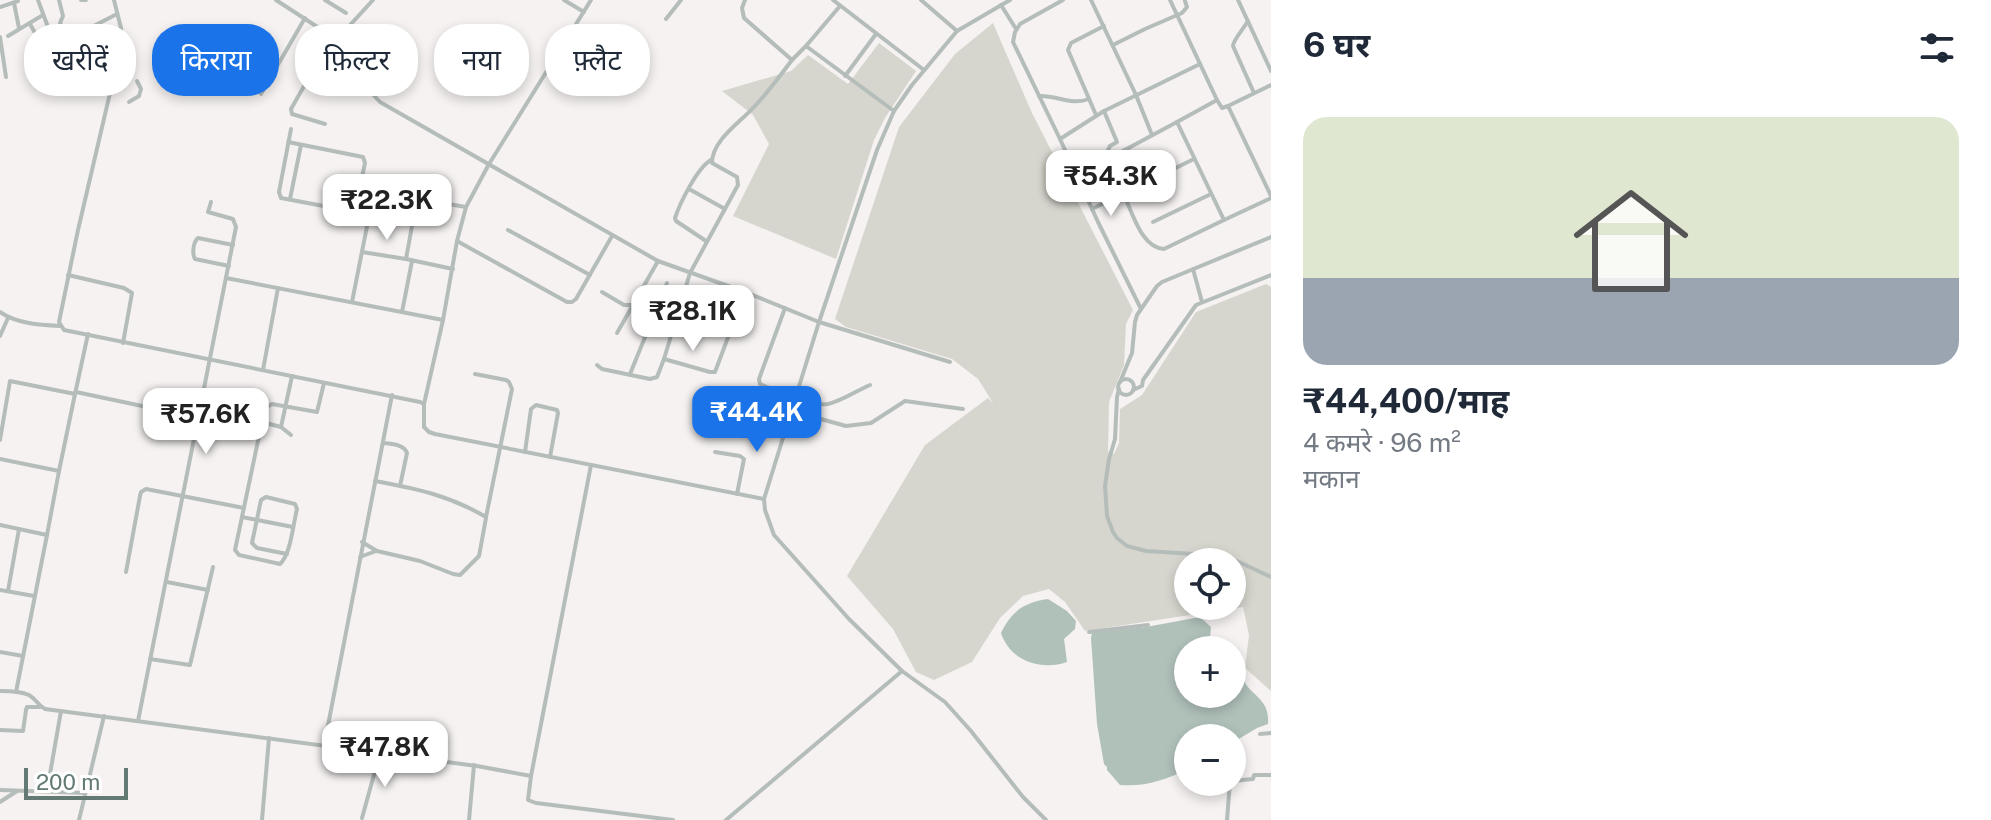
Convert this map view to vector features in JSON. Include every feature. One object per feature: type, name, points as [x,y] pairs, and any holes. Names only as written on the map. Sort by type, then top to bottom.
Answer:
[{"type":"street","points":[[38,0],[46,24]]},
{"type":"street","points":[[59,0],[63,16],[60,24]]},
{"type":"street","points":[[114,0],[121,28],[121,46],[68,275],[59,322],[64,330],[424,404]]},
{"type":"street","points":[[276,0],[315,24]]},
{"type":"street","points":[[325,0],[346,13]]},
{"type":"street","points":[[350,24],[373,0]]},
{"type":"street","points":[[564,0],[584,12]]},
{"type":"street","points":[[591,0],[489,164],[466,207],[424,404],[424,427],[429,432],[499,447],[764,499]]},
{"type":"street","points":[[666,19],[681,0]]},
{"type":"street","points":[[745,0],[742,8],[744,18],[792,60]]},
{"type":"street","points":[[833,0],[924,70]]},
{"type":"street","points":[[921,0],[957,31]]},
{"type":"street","points":[[1010,0],[957,31],[894,111],[877,150],[819,322],[764,499],[774,535],[849,619],[902,671],[945,702],[1017,790],[1046,820]]},
{"type":"street","points":[[1063,0],[1020,24],[1013,42],[1141,309]]},
{"type":"street","points":[[1091,0],[1152,135]]},
{"type":"street","points":[[1170,0],[1222,108],[1271,85]]},
{"type":"street","points":[[1238,0],[1271,71]]},
{"type":"street","points":[[0,7],[18,1],[20,28]]},
{"type":"street","points":[[1113,45],[1177,15],[1187,8],[1185,1]]},
{"type":"street","points":[[1001,5],[1016,29]]},
{"type":"street","points":[[706,241],[675,218],[689,189],[727,132],[752,110],[840,6]]},
{"type":"street","points":[[98,24],[117,14]]},
{"type":"street","points":[[30,24],[43,15]]},
{"type":"street","points":[[279,63],[305,18]]},
{"type":"street","points":[[1248,21],[1233,41],[1233,46],[1254,93]]},
{"type":"street","points":[[8,36],[24,26]]},
{"type":"street","points":[[1096,115],[1068,50],[1071,43],[1104,26]]},
{"type":"street","points":[[845,76],[876,34]]},
{"type":"street","points":[[0,37],[6,77]]},
{"type":"street","points":[[806,46],[894,111]]},
{"type":"street","points":[[1060,139],[1096,115],[1200,64]]},
{"type":"street","points":[[129,102],[139,96],[141,89],[137,81]]},
{"type":"street","points":[[299,96],[291,112],[325,124]]},
{"type":"street","points":[[374,96],[658,261],[819,322],[950,362]]},
{"type":"street","points":[[1039,96],[1071,102],[1089,99]]},
{"type":"street","points":[[1121,152],[1217,100]]},
{"type":"street","points":[[1123,193],[1145,240],[1155,248],[1164,249],[1271,197],[1228,106]]},
{"type":"street","points":[[1104,111],[1136,187]]},
{"type":"street","points":[[1177,122],[1224,220]]},
{"type":"street","points":[[288,142],[363,157],[365,163],[357,206],[353,211],[281,198],[279,192],[288,142],[291,129]]},
{"type":"street","points":[[1106,154],[1110,146],[1117,142]]},
{"type":"street","points":[[290,199],[301,145]]},
{"type":"street","points":[[1092,209],[1194,159]]},
{"type":"street","points":[[597,365],[642,379],[657,377],[690,273],[739,180],[711,160]]},
{"type":"street","points":[[360,188],[466,207]]},
{"type":"street","points":[[689,189],[725,209]]},
{"type":"street","points":[[352,302],[374,191]]},
{"type":"street","points":[[1153,222],[1211,194]]},
{"type":"street","points":[[402,312],[416,204],[413,198]]},
{"type":"street","points":[[138,721],[233,245],[236,223],[233,219],[208,212],[211,202]]},
{"type":"street","points":[[508,230],[590,275]]},
{"type":"street","points":[[457,241],[572,302],[612,236]]},
{"type":"street","points":[[229,266],[195,259],[195,242],[198,238],[233,245]]},
{"type":"street","points":[[1271,238],[1162,282],[1141,309],[1135,322],[1134,347],[1120,382],[1115,439],[1105,486],[1107,516],[1113,532],[1127,546],[1146,551],[1226,556],[1271,577]]},
{"type":"street","points":[[362,252],[453,269]]},
{"type":"street","points":[[617,333],[658,261]]},
{"type":"street","points":[[1193,269],[1202,302]]},
{"type":"street","points":[[68,275],[124,288],[132,293],[123,343]]},
{"type":"street","points":[[1117,402],[1140,388],[1192,310],[1202,302],[1271,275]]},
{"type":"street","points":[[226,278],[443,320]]},
{"type":"street","points":[[630,374],[667,283]]},
{"type":"street","points":[[263,370],[278,288]]},
{"type":"street","points":[[602,292],[624,305],[633,305]]},
{"type":"street","points":[[664,359],[715,372],[745,292]]},
{"type":"street","points":[[785,308],[759,379],[760,384],[796,398],[827,405],[870,385]]},
{"type":"street","points":[[0,312],[8,318],[61,326]]},
{"type":"street","points":[[0,336],[8,318]]},
{"type":"street","points":[[16,692],[88,334]]},
{"type":"street","points":[[1126,369],[1133,390]]},
{"type":"street","points":[[362,542],[377,551],[460,575],[479,556],[511,384],[506,380],[475,374]]},
{"type":"street","points":[[281,427],[292,376]]},
{"type":"street","points":[[1120,382],[1143,380]]},
{"type":"street","points":[[0,440],[10,381],[260,431]]},
{"type":"street","points":[[287,554],[252,543],[261,500],[266,497],[297,506],[287,554],[283,563],[236,553],[260,431],[267,406],[272,404],[317,412],[324,383]]},
{"type":"street","points":[[1119,389],[1126,395]]},
{"type":"street","points":[[761,434],[776,390]]},
{"type":"street","points":[[324,746],[392,395]]},
{"type":"street","points":[[746,398],[745,406],[788,421]]},
{"type":"street","points":[[792,411],[846,426],[871,423],[905,401],[963,409]]},
{"type":"street","points":[[525,452],[531,409],[536,405],[557,410],[558,413],[550,457]]},
{"type":"street","points":[[262,422],[281,427],[291,435]]},
{"type":"street","points":[[382,442],[406,450],[400,486]]},
{"type":"street","points":[[715,452],[743,457],[737,494]]},
{"type":"street","points":[[0,459],[59,471]]},
{"type":"street","points":[[591,465],[528,800],[673,820]]},
{"type":"street","points":[[375,481],[446,497],[486,517]]},
{"type":"street","points":[[126,572],[141,492],[146,489],[244,508]]},
{"type":"street","points":[[242,517],[293,527]]},
{"type":"street","points":[[0,525],[47,535]]},
{"type":"street","points":[[8,591],[19,529]]},
{"type":"street","points":[[360,557],[377,551]]},
{"type":"street","points":[[150,659],[190,665],[213,567]]},
{"type":"street","points":[[166,581],[208,590]]},
{"type":"street","points":[[0,590],[34,596]]},
{"type":"street","points":[[1089,632],[1148,625]]},
{"type":"street","points":[[0,652],[23,656]]},
{"type":"street","points":[[726,820],[902,671]]},
{"type":"street","points":[[0,691],[30,696],[40,707]]},
{"type":"street","points":[[0,730],[23,731],[27,707],[40,707],[474,765],[531,776]]},
{"type":"street","points":[[47,792],[61,711]]},
{"type":"street","points":[[79,820],[104,716]]},
{"type":"street","points":[[1260,734],[1271,733]]},
{"type":"street","points":[[262,820],[269,738]]},
{"type":"street","points":[[362,818],[380,753]]},
{"type":"street","points":[[469,820],[474,765]]},
{"type":"street","points":[[1246,780],[1253,779],[1254,775],[1271,775]]},
{"type":"street","points":[[0,790],[85,793]]},
{"type":"street","points":[[0,802],[17,791]]},
{"type":"street","points":[[1227,820],[1230,796]]},
{"type":"shaded area","points":[[993,23],[1032,113],[1133,310],[1126,324],[1124,365],[1109,402],[1108,452],[1114,454],[1119,443],[1120,409],[1142,395],[1196,312],[1266,284],[1271,287],[1271,691],[1246,669],[1249,635],[1246,620],[1246,548],[1174,548],[1174,617],[1085,631],[1065,602],[1049,589],[1023,596],[1000,618],[972,662],[934,680],[916,672],[893,629],[847,576],[925,445],[988,398],[993,403],[978,379],[952,359],[846,327],[835,319],[899,127],[955,54]]},
{"type":"shaded area","points":[[879,43],[916,71],[874,140],[836,259],[733,216],[769,144],[753,115],[722,91],[791,71],[808,55],[848,84]]},
{"type":"shaded area","points":[[1048,599],[1076,621],[1075,629],[1064,639],[1067,662],[1047,665],[1019,657],[1005,643],[1001,633],[1019,609]]},
{"type":"shaded area","points":[[1203,620],[1211,627],[1210,636],[1174,636],[1174,708],[1246,708],[1246,684],[1264,705],[1268,724],[1246,735],[1246,724],[1174,724],[1174,775],[1155,782],[1120,785],[1104,764],[1097,724],[1092,633]]}]
